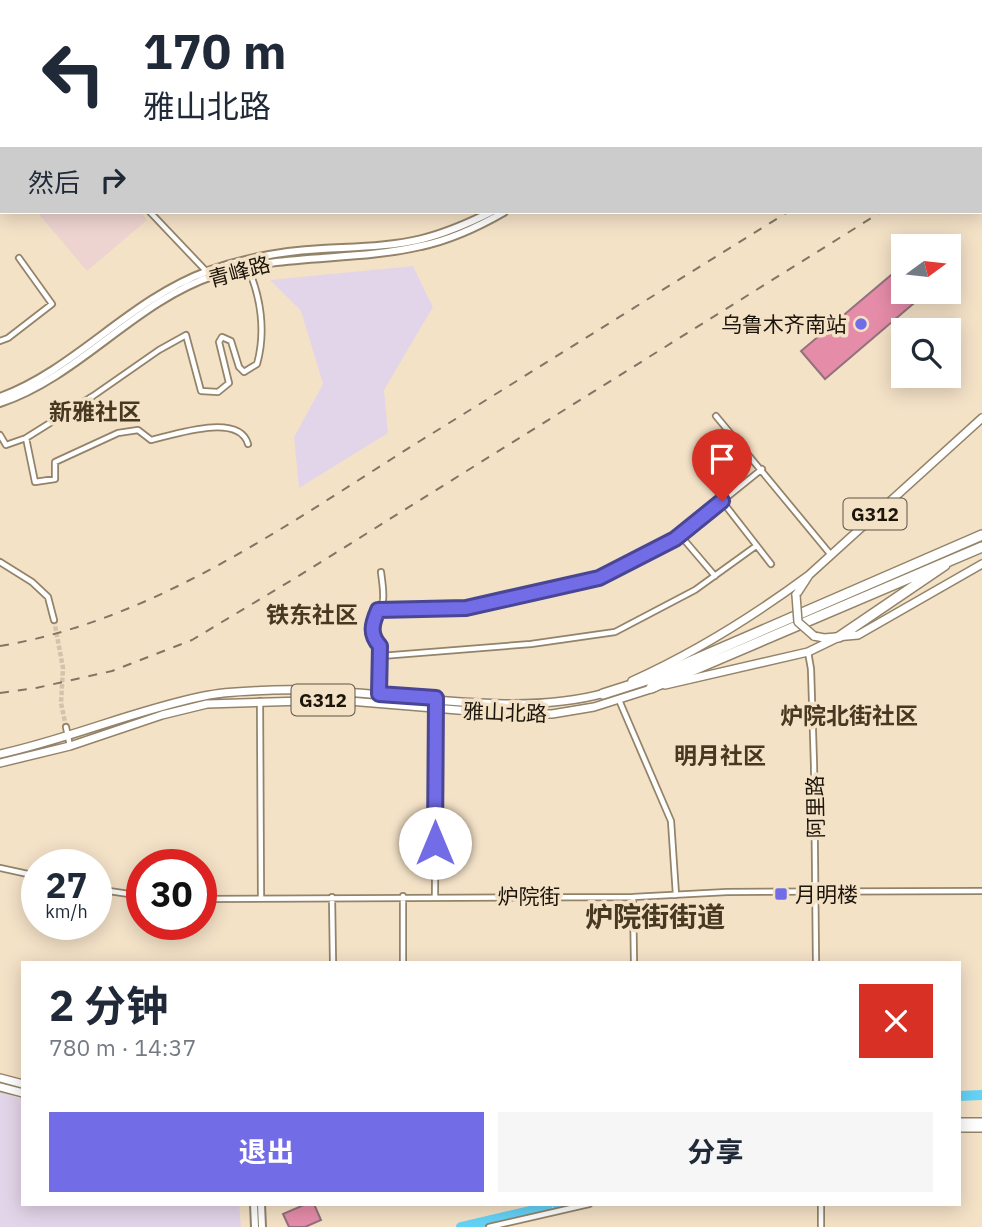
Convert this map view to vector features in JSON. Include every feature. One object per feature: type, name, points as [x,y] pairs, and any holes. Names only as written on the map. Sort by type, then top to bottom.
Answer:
[{"type":"highway","name":"雅山北路","points":[[603,694],[650,679],[982,535]]},
{"type":"highway","points":[[651,688],[982,547]]},
{"type":"highway","points":[[839,637],[966,552]]},
{"type":"main road","name":"青峰路","points":[[0,397],[42,376],[141,304],[175,285],[277,254],[421,240],[460,227],[487,214]]},
{"type":"main road","name":"青峰路","points":[[0,403],[37,386],[157,303],[208,275],[279,260],[421,246],[463,233],[500,214]]},
{"type":"main road","name":"G312","points":[[809,575],[982,418]]},
{"type":"main road","name":"G312","points":[[839,637],[867,630],[982,564]]},
{"type":"main road","name":"雅山北路","points":[[0,754],[66,731],[207,695],[273,690],[379,694],[509,704],[559,702],[603,694],[647,674],[710,639],[778,598],[809,575]]},
{"type":"main road","points":[[809,575],[796,596],[798,622],[814,636],[839,637]]},
{"type":"main road","name":"雅山北路","points":[[0,763],[70,746],[162,715],[207,704],[260,700],[337,700],[494,713],[552,714],[594,707],[651,688],[808,652],[839,637]]},
{"type":"main road","points":[[0,1078],[21,1083]]},
{"type":"main road","points":[[0,1087],[21,1092]]},
{"type":"main road","points":[[961,1122],[982,1122]]},
{"type":"main road","points":[[961,1128],[982,1128]]},
{"type":"main road","points":[[254,1206],[255,1227]]},
{"type":"main road","points":[[261,1206],[262,1227]]},
{"type":"street","points":[[152,214],[208,275]]},
{"type":"street","points":[[0,341],[8,338],[52,304],[19,258]]},
{"type":"street","points":[[0,435],[6,445],[26,438],[186,335],[201,391],[218,392],[229,383],[219,342],[222,337],[231,341],[239,368],[244,372],[257,364],[262,341],[260,309],[247,266]]},
{"type":"street","points":[[716,416],[831,555]]},
{"type":"street","points":[[26,438],[35,482],[55,479],[55,462],[118,433],[138,430],[151,440],[214,426],[237,431],[244,435],[248,444]]},
{"type":"street","points":[[378,610],[466,608],[599,578],[680,535],[762,469]]},
{"type":"street","points":[[722,501],[771,564]]},
{"type":"street","points":[[680,535],[715,576]]},
{"type":"street","points":[[381,656],[531,644],[615,632],[695,590],[756,546]]},
{"type":"street","points":[[0,562],[32,582],[47,597],[54,620]]},
{"type":"street","points":[[379,694],[380,646],[374,640],[372,631],[383,602],[381,572]]},
{"type":"street","name":"阿里路","points":[[808,652],[812,683],[816,961]]},
{"type":"street","points":[[435,896],[436,698]]},
{"type":"street","points":[[618,699],[671,821],[676,895]]},
{"type":"street","points":[[260,700],[261,898]]},
{"type":"street","points":[[66,731],[70,746]]},
{"type":"street","points":[[0,867],[21,872]]},
{"type":"street","name":"炉院街","points":[[217,899],[633,897],[982,891]]},
{"type":"street","points":[[403,896],[403,961]]},
{"type":"street","points":[[331,897],[333,961]]},
{"type":"street","points":[[633,897],[634,961]]},
{"type":"street","points":[[552,1206],[554,1212]]},
{"type":"street","points":[[489,1227],[580,1206]]},
{"type":"street","points":[[821,1206],[821,1227]]},
{"type":"shaded area","points":[[39,214],[142,214],[147,220],[87,271]]},
{"type":"shaded area","points":[[413,266],[433,307],[384,390],[388,433],[299,488],[294,437],[323,384],[301,311],[270,280]]},
{"type":"shaded area","points":[[0,1092],[21,1098],[21,1206],[239,1206],[241,1227],[0,1227]]},
{"type":"building","name":"乌鲁木齐南站","points":[[891,275],[891,304],[913,304],[897,318],[891,318],[891,323],[825,379],[801,351]]},
{"type":"building","points":[[301,1206],[315,1206],[321,1220],[305,1227],[289,1227],[283,1214]]},
{"type":"waterway","points":[[961,1096],[982,1095]]},
{"type":"waterway","points":[[461,1227],[547,1207]]},
{"type":"tunnel","points":[[54,620],[63,668],[61,703],[66,727]]},
{"type":"railway","points":[[0,646],[57,633],[113,615],[219,564],[271,535],[785,214]]},
{"type":"railway","points":[[0,693],[112,671],[192,640],[878,214]]},
{"type":"place","name":"乌鲁木齐南站","points":[[861,324]]},
{"type":"place","name":"月明楼","points":[[781,894]]},
{"type":"district","name":"新雅社区","points":[[95,411]]},
{"type":"district","name":"铁东社区","points":[[312,614]]},
{"type":"district","name":"炉院北街社区","points":[[849,715]]},
{"type":"district","name":"明月社区","points":[[720,755]]},
{"type":"district","name":"炉院街街道","points":[[655,916]]},
{"type":"route","points":[[435,843],[436,698],[379,694],[380,646],[374,640],[372,631],[378,610],[466,608],[599,578],[675,539],[722,501]]}]
